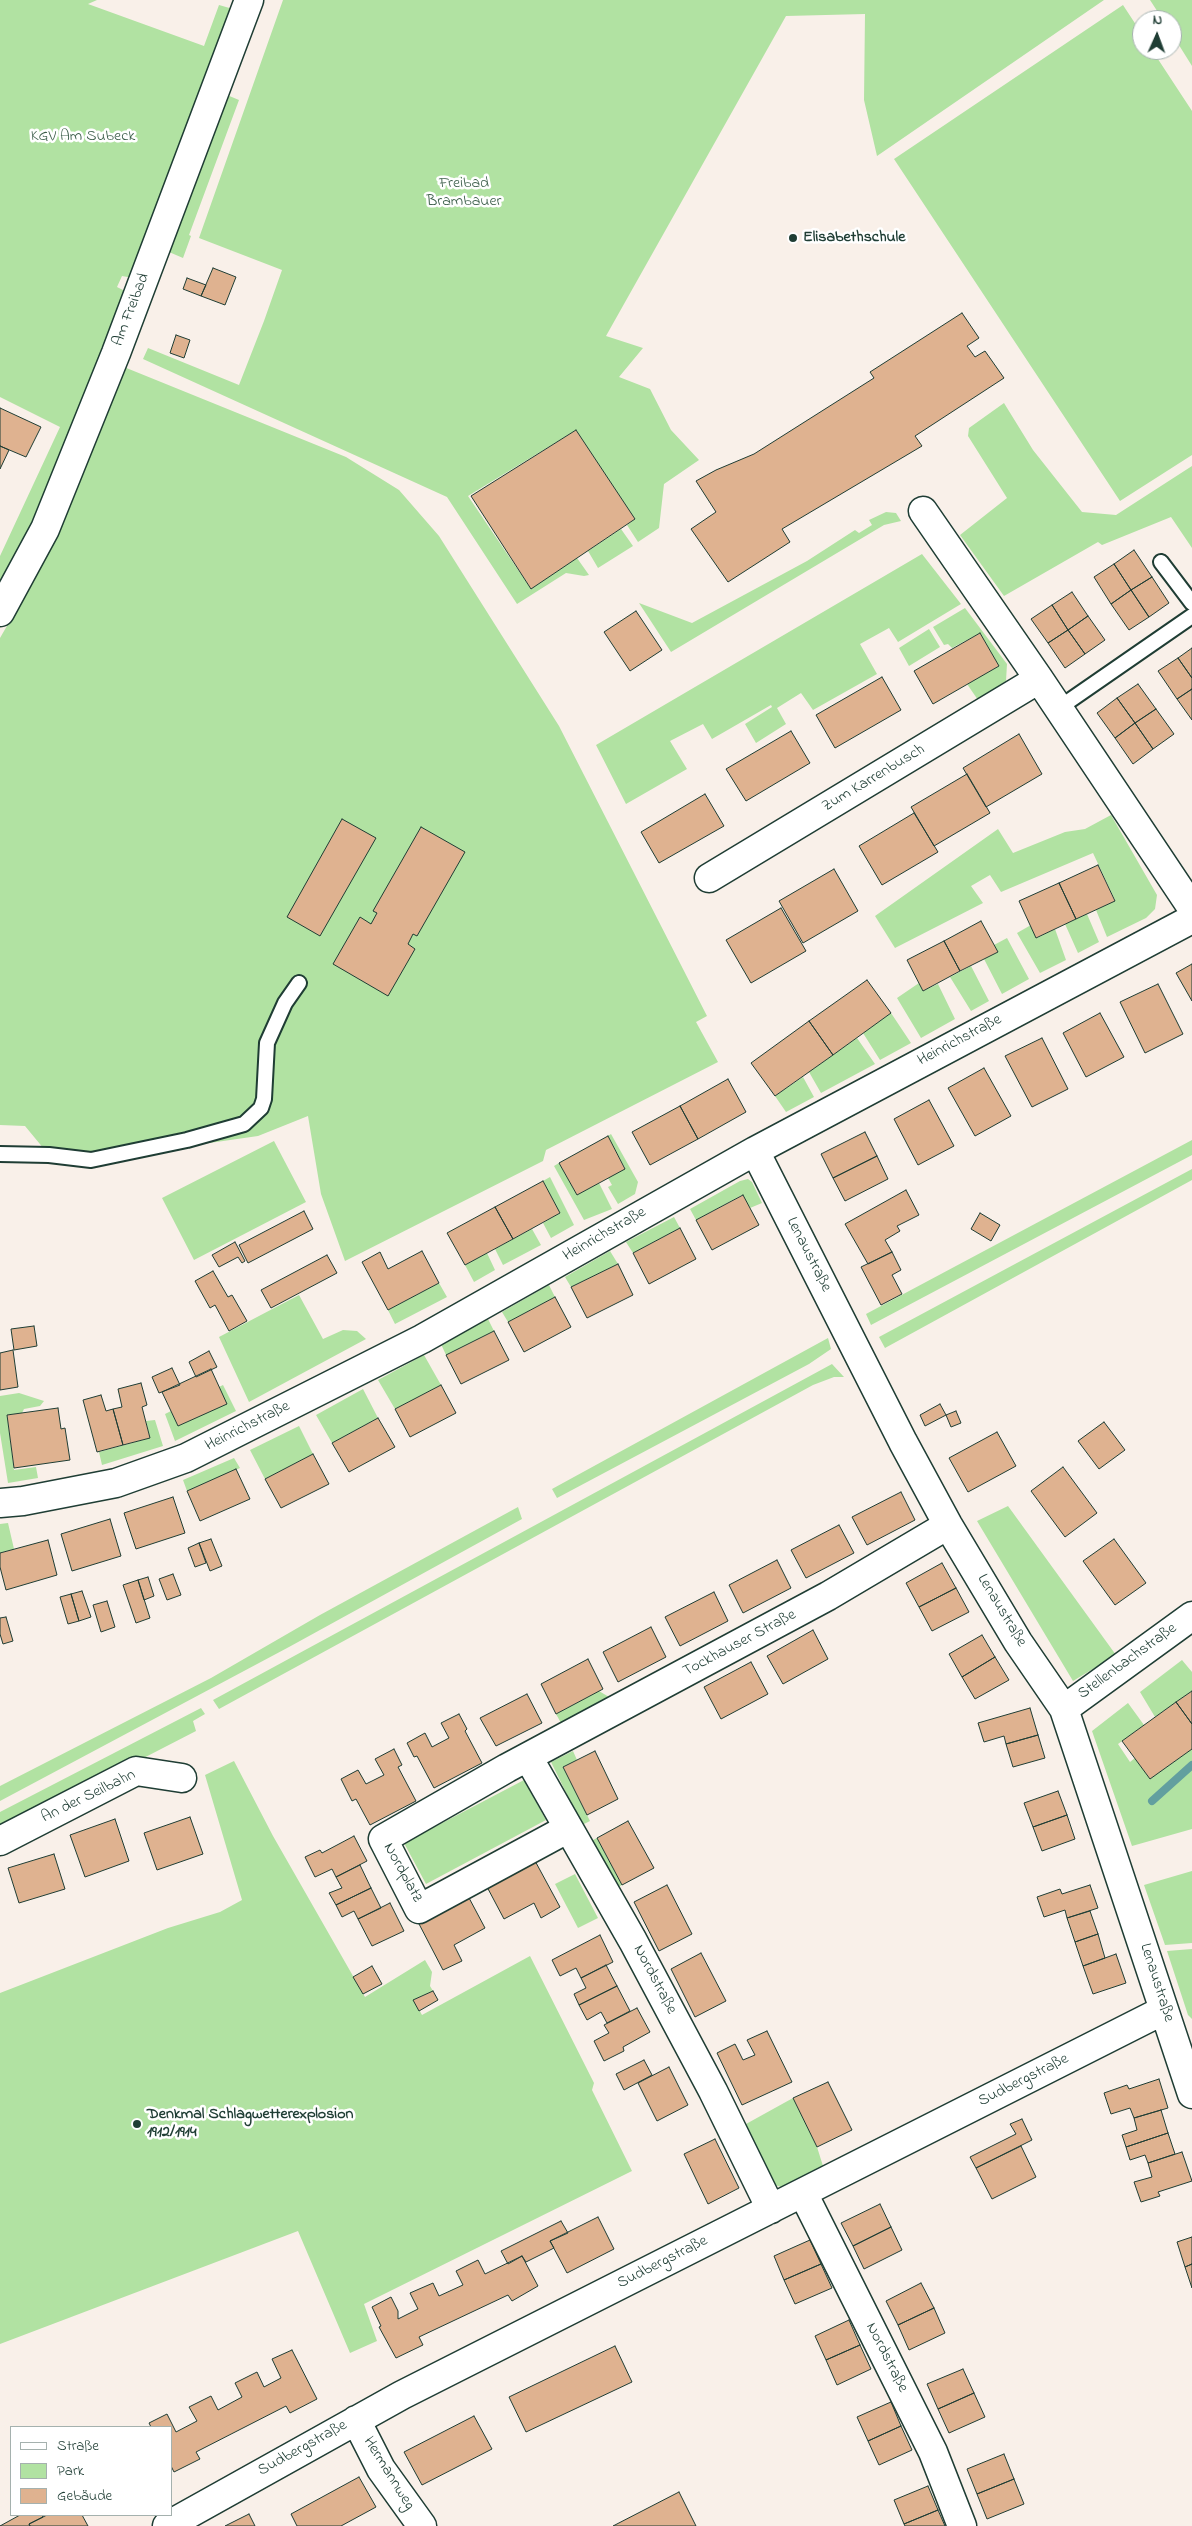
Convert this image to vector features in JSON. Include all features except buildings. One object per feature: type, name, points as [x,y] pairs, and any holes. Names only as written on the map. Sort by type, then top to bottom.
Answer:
[{"type":"street","name":"Am Freibad","points":[[0,612],[45,529],[116,353],[249,0]]},
{"type":"street","points":[[923,511],[1059,708],[1192,908]]},
{"type":"street","name":"Zum Karrenbusch","points":[[709,878],[1039,679]]},
{"type":"street","name":"Heinrichstraße","points":[[0,1503],[24,1501],[116,1483],[186,1458],[422,1339],[755,1151],[1192,919]]},
{"type":"street","name":"Lenaustraße","points":[[755,1151],[903,1442],[948,1525],[1018,1642],[1064,1709],[1164,2010],[1186,2056],[1192,2094]]},
{"type":"street","name":"Tockhauser Straße","points":[[528,1757],[828,1596],[948,1525]]},
{"type":"street","name":"Stellenbachstraße","points":[[1064,1709],[1192,1616]]},
{"type":"street","name":"Nordstraße","points":[[528,1757],[567,1829],[638,1949],[713,2091],[771,2209]]},
{"type":"street","name":"Nordplatz","points":[[528,1757],[383,1839],[419,1909],[567,1829]]},
{"type":"street","name":"An der Seilbahn","points":[[0,1841],[136,1771],[182,1778]]},
{"type":"street","name":"Sudbergstraße","points":[[166,2526],[356,2420],[1164,2010]]},
{"type":"street","name":"Nordstraße","points":[[803,2193],[933,2452],[962,2526]]},
{"type":"street","name":"Hermannweg","points":[[356,2420],[381,2469],[422,2526]]},
{"type":"lane","points":[[1161,562],[1192,603]]},
{"type":"lane","points":[[1059,708],[1192,616]]},
{"type":"lane","points":[[0,1154],[49,1155],[91,1160],[187,1140],[244,1124],[261,1108],[264,1098],[267,1043],[285,1003],[299,983]]},
{"type":"green space","name":"KGV Am Subeck","points":[[0,0],[97,0],[88,4],[204,46],[219,5],[233,9],[133,278],[122,276],[117,287],[129,293],[0,601],[0,556],[60,427],[0,397]]},
{"type":"green space","name":"Freibad Brambauer","points":[[283,0],[1104,0],[877,156],[864,100],[865,14],[786,16],[606,336],[643,348],[619,377],[650,389],[671,430],[699,460],[664,484],[659,528],[638,542],[627,525],[635,519],[576,430],[468,496],[531,589],[577,558],[589,575],[566,573],[517,604],[447,497],[143,359],[148,348],[239,385],[264,321],[282,270],[199,238]]},
{"type":"green space","points":[[1150,0],[1192,0],[1192,66],[1182,50],[1182,10],[1156,10]]},
{"type":"green space","points":[[1123,5],[1132,19],[1132,60],[1159,60],[1192,111],[1192,455],[1120,501],[894,159]]},
{"type":"green space","points":[[227,95],[239,100],[189,235],[191,236],[183,258],[162,249]]},
{"type":"green space","points":[[119,365],[346,457],[399,490],[439,536],[559,726],[707,1016],[696,1022],[718,1062],[546,1150],[543,1161],[345,1261],[321,1194],[308,1116],[258,1136],[91,1160],[49,1155],[25,1126],[0,1125],[0,638],[27,591]]},
{"type":"green space","points":[[1004,403],[1033,450],[1082,512],[1116,515],[1192,466],[1192,548],[1171,517],[1102,545],[1098,542],[1004,596],[960,535],[1007,498],[968,436],[969,428]]},
{"type":"green space","points":[[886,512],[896,513],[901,521],[884,525],[671,652],[639,603],[692,623],[807,561],[855,530],[859,533],[872,525],[869,520]]},
{"type":"green space","points":[[621,529],[633,546],[598,568],[588,551]]},
{"type":"green space","points":[[922,554],[961,604],[898,642],[889,628],[860,644],[877,674],[813,710],[801,693],[777,708],[786,724],[756,743],[745,724],[772,707],[771,705],[712,739],[703,724],[670,741],[687,769],[626,804],[596,745]]},
{"type":"green space","points":[[965,608],[1007,664],[1006,681],[978,700],[967,684],[999,666],[980,633],[952,648],[948,644],[944,645],[933,627]]},
{"type":"green space","points":[[929,629],[940,647],[909,666],[899,648]]},
{"type":"green space","points":[[1111,815],[1157,895],[1155,909],[1146,918],[1107,937],[1096,910],[1115,900],[1093,853],[1001,892],[990,875],[971,886],[983,903],[895,948],[875,916],[998,829],[1013,853],[1065,832],[1085,829]]},
{"type":"green space","points":[[1087,914],[1099,942],[1078,953],[1065,924]]},
{"type":"green space","points":[[1031,925],[1037,938],[1055,929],[1066,960],[1040,973],[1017,933]]},
{"type":"green space","points":[[1007,938],[1029,979],[1002,994],[984,959],[998,952],[994,945]]},
{"type":"green space","points":[[971,966],[989,1001],[971,1011],[950,977]]},
{"type":"green space","points":[[919,983],[923,991],[938,984],[955,1019],[921,1038],[897,998]]},
{"type":"green space","points":[[891,1013],[911,1043],[880,1060],[863,1033]]},
{"type":"green space","points":[[857,1038],[875,1064],[821,1093],[809,1072]]},
{"type":"green space","points":[[803,1077],[814,1097],[786,1112],[775,1096]]},
{"type":"green space","points":[[611,1134],[638,1182],[635,1194],[618,1204],[608,1187],[612,1185],[608,1178],[625,1168],[608,1136]]},
{"type":"green space","points":[[1192,1140],[1192,1155],[871,1325],[866,1314]]},
{"type":"green space","points":[[274,1141],[306,1202],[194,1260],[162,1198]]},
{"type":"green space","points":[[559,1163],[577,1195],[599,1183],[612,1209],[584,1220],[554,1166]]},
{"type":"green space","points":[[1192,1169],[1192,1180],[885,1348],[879,1337]]},
{"type":"green space","points":[[550,1177],[574,1225],[551,1238],[543,1223],[560,1213],[543,1181]]},
{"type":"green space","points":[[748,1179],[752,1182],[762,1203],[750,1208],[742,1195],[696,1220],[690,1209],[740,1181]]},
{"type":"green space","points":[[674,1217],[680,1228],[633,1253],[626,1242]]},
{"type":"green space","points":[[532,1229],[541,1245],[503,1265],[495,1249]]},
{"type":"green space","points":[[610,1251],[618,1264],[571,1287],[565,1277]]},
{"type":"green space","points":[[487,1253],[495,1270],[474,1282],[465,1265]]},
{"type":"green space","points":[[439,1283],[447,1297],[395,1324],[388,1310]]},
{"type":"green space","points":[[549,1285],[555,1297],[508,1322],[502,1312]]},
{"type":"green space","points":[[299,1295],[323,1339],[343,1330],[357,1331],[366,1339],[249,1402],[219,1337]]},
{"type":"green space","points":[[488,1319],[494,1331],[446,1355],[441,1344]]},
{"type":"green space","points":[[828,1338],[831,1349],[809,1364],[557,1498],[552,1489]]},
{"type":"green space","points":[[424,1355],[441,1385],[395,1409],[378,1380]]},
{"type":"green space","points":[[832,1364],[844,1377],[834,1377],[813,1385],[219,1709],[213,1700]]},
{"type":"green space","points":[[223,1385],[236,1411],[175,1441],[165,1414],[171,1411],[178,1426],[226,1404],[219,1387]]},
{"type":"green space","points":[[363,1389],[378,1418],[332,1443],[316,1415]]},
{"type":"green space","points":[[19,1393],[44,1401],[40,1406],[24,1409],[22,1413],[7,1415],[14,1470],[36,1467],[38,1478],[8,1483],[0,1433],[0,1396]]},
{"type":"green space","points":[[155,1420],[163,1446],[102,1465],[99,1452],[150,1438],[146,1421]]},
{"type":"green space","points":[[299,1426],[313,1454],[265,1479],[250,1450]]},
{"type":"green space","points":[[234,1458],[240,1468],[187,1491],[183,1480]]},
{"type":"green space","points":[[1008,1506],[1116,1655],[1073,1681],[977,1521]]},
{"type":"green space","points":[[518,1507],[522,1519],[289,1647],[0,1801],[0,1786],[211,1678],[320,1615]]},
{"type":"green space","points":[[8,1523],[14,1549],[0,1553],[0,1524]]},
{"type":"green space","points":[[1182,1660],[1192,1672],[1192,1691],[1155,1717],[1140,1692]]},
{"type":"green space","points":[[599,1691],[609,1697],[561,1723],[556,1714]]},
{"type":"green space","points":[[1128,1703],[1144,1725],[1118,1744],[1130,1762],[1135,1758],[1150,1779],[1192,1749],[1192,1829],[1132,1846],[1092,1731]]},
{"type":"green space","points":[[201,1708],[205,1714],[193,1721],[196,1731],[0,1832],[0,1812]]},
{"type":"green space","points":[[573,1751],[577,1760],[563,1767],[590,1821],[582,1825],[551,1762]]},
{"type":"green space","points":[[234,1761],[273,1836],[365,1997],[425,1960],[432,1972],[430,1986],[433,1991],[414,2000],[422,2015],[530,1956],[594,2083],[592,2090],[632,2171],[364,2304],[377,2341],[350,2353],[298,2231],[0,2344],[0,1993],[168,1928],[220,1912],[242,1900],[205,1775]]},
{"type":"green space","points":[[524,1780],[546,1820],[426,1884],[404,1843]]},
{"type":"green space","points":[[597,1838],[622,1885],[617,1888],[591,1841]]},
{"type":"green space","points":[[1192,1871],[1192,1943],[1165,1945],[1144,1885]]},
{"type":"green space","points":[[575,1874],[598,1918],[578,1928],[555,1884]]},
{"type":"green space","points":[[1192,1949],[1192,2019],[1188,2015],[1167,1951]]},
{"type":"green space","points":[[793,2098],[817,2147],[823,2166],[781,2187],[775,2185],[746,2124]]},
{"type":"waterway","points":[[1152,1801],[1192,1765]]},
{"type":"place","name":"Elisabethschule","points":[[793,238]]},
{"type":"place","name":"Denkmal Schlagwetterexplosion 1912/1914","points":[[137,2124]]}]
